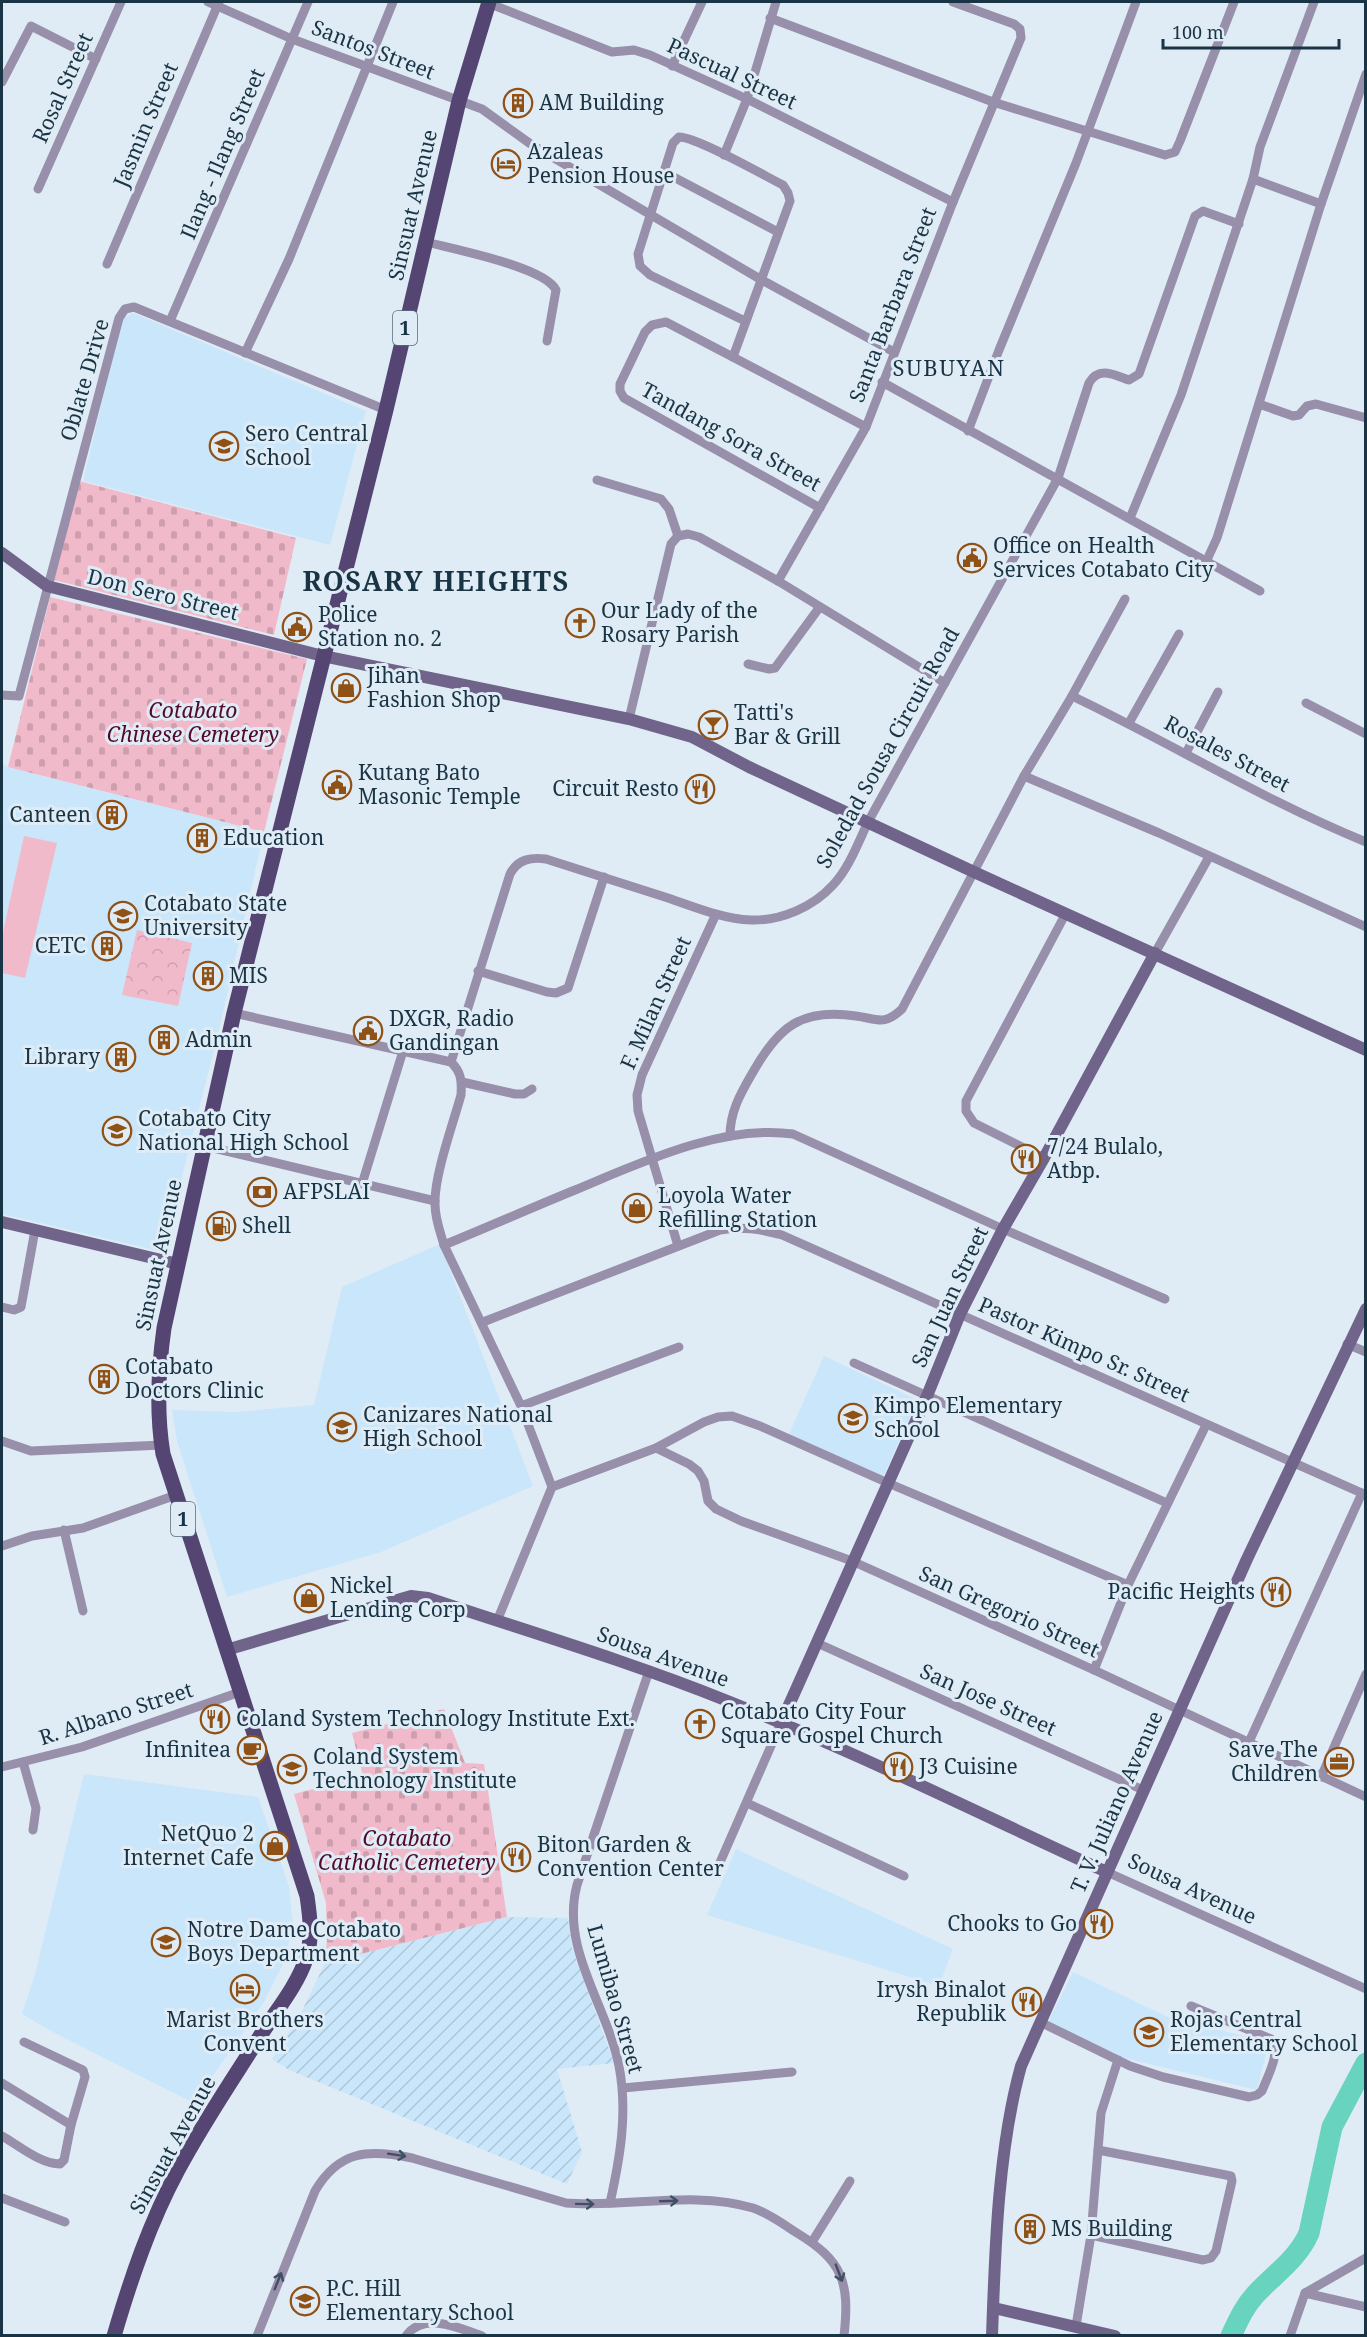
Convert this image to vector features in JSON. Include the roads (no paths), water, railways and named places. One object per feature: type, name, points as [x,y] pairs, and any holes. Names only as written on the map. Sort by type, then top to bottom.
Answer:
[{"type":"main road","name":"Sinsuat Avenue","points":[[114,2336],[142,2249],[172,2181],[216,2104],[296,1983],[306,1959],[310,1941],[311,1921],[307,1896],[176,1495],[162,1445],[158,1425],[157,1378],[164,1328],[234,1013],[386,410],[459,101],[488,2]]},
{"type":"main road","name":"Don Sero Street","points":[[2,553],[48,586],[323,656],[629,719],[692,736],[749,767],[974,872],[1365,1050]]},
{"type":"main road","name":"San Juan Street","points":[[782,1723],[927,1396],[960,1314],[1003,1229],[1155,953]]},
{"type":"main road","points":[[2,1222],[178,1264]]},
{"type":"main road","name":"T. V. Juliano Avenue","points":[[992,2336],[999,2213],[1011,2106],[1021,2066],[1143,1790],[1365,1309]]},
{"type":"main road","name":"Sousa Avenue","points":[[226,1650],[411,1596],[428,1598],[649,1671],[782,1723],[1107,1872]]},
{"type":"main road","points":[[994,2308],[1115,2336]]},
{"type":"street","name":"Rosal Street","points":[[38,189],[121,2]]},
{"type":"street","name":"Ilang - Ilang Street","points":[[170,321],[308,2]]},
{"type":"street","points":[[245,353],[289,259],[393,2]]},
{"type":"street","name":"Pascual Street","points":[[488,2],[612,52],[634,50],[650,55],[747,99],[952,202]]},
{"type":"street","points":[[672,66],[702,2]]},
{"type":"street","points":[[724,155],[747,99],[776,2]]},
{"type":"street","name":"Santa Barbara Street","points":[[778,581],[866,427],[952,202],[1019,46],[1021,33],[1014,24],[953,2]]},
{"type":"street","points":[[968,431],[1088,131],[1136,2]]},
{"type":"street","points":[[770,18],[993,102],[1165,156],[1175,152],[1234,2]]},
{"type":"street","points":[[1130,518],[1181,395],[1239,224],[1260,147],[1314,2]]},
{"type":"street","name":"Santos Street","points":[[215,3],[292,39],[482,109],[532,145],[760,279],[894,352]]},
{"type":"street","name":"Jasmin Street","points":[[107,264],[215,3]]},
{"type":"street","points":[[2,82],[31,26],[96,59]]},
{"type":"street","points":[[1206,562],[1217,538],[1321,204],[1365,74]]},
{"type":"street","points":[[745,321],[650,275],[640,266],[638,254],[673,142],[679,137],[687,137],[724,155],[783,186],[789,193],[790,201],[733,357],[866,427]]},
{"type":"street","points":[[664,172],[778,232]]},
{"type":"street","points":[[1253,179],[1321,204]]},
{"type":"street","name":"Soledad Sousa Circuit Road","points":[[451,1062],[510,874],[513,868],[524,860],[532,857],[546,859],[716,914],[751,920],[792,913],[818,898],[832,886],[845,870],[868,822],[1058,478],[1091,378],[1103,372],[1129,380],[1139,374],[1195,216],[1203,211],[1239,224]]},
{"type":"street","points":[[426,242],[512,265],[553,283],[556,290],[547,341]]},
{"type":"street","name":"Oblate Drive","points":[[48,586],[119,318],[125,309],[134,307],[386,410]]},
{"type":"street","name":"Tandang Sora Street","points":[[733,357],[666,322],[652,324],[645,332],[620,384],[620,391],[624,398],[820,508]]},
{"type":"street","points":[[882,382],[1260,591]]},
{"type":"street","points":[[1259,404],[1293,416],[1299,415],[1307,406],[1316,404],[1365,418]]},
{"type":"street","points":[[597,480],[661,499],[669,509],[678,536]]},
{"type":"street","points":[[629,719],[671,544],[678,536],[688,534],[699,537],[778,581],[945,683]]},
{"type":"street","points":[[2,695],[19,696],[48,586]]},
{"type":"street","points":[[730,1136],[736,1101],[763,1053],[785,1029],[802,1019],[813,1016],[841,1014],[877,1021],[889,1020],[902,1009],[1024,776],[1072,696],[1125,599]]},
{"type":"street","points":[[748,664],[769,669],[775,668],[819,608]]},
{"type":"street","points":[[1129,723],[1179,634]]},
{"type":"street","points":[[1186,753],[1218,692]]},
{"type":"street","name":"Rosales Street","points":[[1072,696],[1129,723],[1317,823],[1365,841]]},
{"type":"street","points":[[1306,703],[1365,734]]},
{"type":"street","points":[[1024,776],[1159,833],[1365,927]]},
{"type":"street","points":[[1155,953],[1209,857]]},
{"type":"street","points":[[478,971],[547,992],[562,992],[570,983],[604,878]]},
{"type":"street","points":[[1044,1158],[974,1123],[966,1111],[966,1101],[1066,913]]},
{"type":"street","name":"F. Milan Street","points":[[678,1246],[638,1111],[637,1095],[642,1075],[716,914]]},
{"type":"street","points":[[234,1013],[451,1062],[459,1070],[462,1082],[435,1201],[436,1221],[444,1245],[483,1322],[521,1406],[552,1486],[497,1621]]},
{"type":"street","points":[[363,1184],[403,1051]]},
{"type":"street","points":[[462,1082],[515,1094],[524,1094],[532,1089]]},
{"type":"street","points":[[444,1245],[651,1158],[755,1131],[793,1134],[1165,1299]]},
{"type":"street","points":[[205,1146],[435,1201]]},
{"type":"street","name":"Pastor Kimpo Sr. Street","points":[[483,1322],[720,1230],[739,1227],[761,1229],[782,1235],[1364,1494]]},
{"type":"street","points":[[2,1307],[14,1310],[21,1307],[35,1230]]},
{"type":"street","points":[[1347,1344],[1365,1352]]},
{"type":"street","points":[[521,1406],[680,1347]]},
{"type":"street","points":[[854,1363],[1167,1503]]},
{"type":"street","points":[[552,1486],[656,1448],[704,1422],[718,1417],[732,1416],[1128,1585]]},
{"type":"street","points":[[1094,1670],[1128,1585],[1206,1425]]},
{"type":"street","points":[[2,1441],[31,1450],[162,1445]]},
{"type":"street","name":"San Gregorio Street","points":[[656,1448],[689,1464],[698,1471],[704,1482],[708,1502],[716,1509],[741,1521],[852,1561],[1180,1709],[1365,1797]]},
{"type":"street","points":[[1249,1742],[1364,1494]]},
{"type":"street","points":[[2,1546],[32,1536],[83,1528],[176,1495]]},
{"type":"street","points":[[64,1530],[83,1611]]},
{"type":"street","name":"San Jose Street","points":[[817,1643],[1143,1790]]},
{"type":"street","name":"Lumibao Street","points":[[610,2204],[621,2140],[623,2088],[615,2050],[577,1943],[573,1912],[577,1885],[649,1671]]},
{"type":"street","points":[[1321,1777],[1365,1674]]},
{"type":"street","name":"R. Albano Street","points":[[2,1767],[82,1747],[240,1692]]},
{"type":"street","name":"San Juan Street","points":[[718,1867],[782,1723]]},
{"type":"street","points":[[22,1762],[36,1808],[33,1830]]},
{"type":"street","points":[[747,1803],[903,1876]]},
{"type":"street","name":"Sousa Avenue","points":[[1107,1872],[1365,1989]]},
{"type":"street","points":[[1040,2022],[1118,2060],[1163,2076],[1249,2097],[1257,2095],[1262,2091],[1274,2055],[1274,2043],[1271,2039],[1191,2006]]},
{"type":"street","points":[[2,2136],[41,2159],[60,2164],[64,2160],[71,2125],[79,2103],[85,2073],[24,2042]]},
{"type":"street","points":[[1076,2326],[1091,2235],[1101,2113],[1118,2060]]},
{"type":"street","points":[[623,2088],[792,2072]]},
{"type":"street","points":[[2,2083],[71,2125]]},
{"type":"street","points":[[1091,2235],[1203,2260],[1211,2258],[1216,2251],[1232,2181],[1231,2176],[1098,2150]]},
{"type":"street","points":[[257,2336],[315,2191],[333,2166],[348,2158],[366,2154],[391,2154],[412,2158],[550,2200],[586,2205],[698,2201],[754,2209],[812,2242],[834,2261],[842,2279],[845,2302],[844,2336]]},
{"type":"street","points":[[812,2242],[850,2181]]},
{"type":"street","points":[[2,2199],[65,2222]]},
{"type":"street","points":[[1290,2336],[1305,2293],[1365,2258]]},
{"type":"street","points":[[1305,2293],[1365,2307]]},
{"type":"street","points":[[406,2336],[410,2330],[426,2323],[448,2325],[482,2336]]},
{"type":"waterway","points":[[1231,2336],[1251,2300],[1292,2259],[1309,2233],[1332,2127],[1366,2063]]},
{"type":"place","name":"AM Building","points":[[518,103]]},
{"type":"place","name":"Azaleas Pension House","points":[[506,164]]},
{"type":"place","name":"Sero Central School","points":[[224,446]]},
{"type":"place","name":"Office on Health Services Cotabato City","points":[[972,558]]},
{"type":"place","name":"Our Lady of the Rosary Parish","points":[[580,623]]},
{"type":"place","name":"Police Station no. 2","points":[[297,627]]},
{"type":"place","name":"Jihan Fashion Shop","points":[[346,688]]},
{"type":"place","name":"Tatti's Bar & Grill","points":[[713,725]]},
{"type":"place","name":"Kutang Bato Masonic Temple","points":[[337,785]]},
{"type":"place","name":"Circuit Resto","points":[[700,789]]},
{"type":"place","name":"Canteen","points":[[112,815]]},
{"type":"place","name":"Education","points":[[202,838]]},
{"type":"place","name":"Cotabato State University","points":[[123,916]]},
{"type":"place","name":"CETC","points":[[107,946]]},
{"type":"place","name":"MIS","points":[[208,976]]},
{"type":"place","name":"DXGR, Radio Gandingan","points":[[368,1031]]},
{"type":"place","name":"Admin","points":[[164,1040]]},
{"type":"place","name":"Library","points":[[121,1057]]},
{"type":"place","name":"Cotabato City National High School","points":[[117,1131]]},
{"type":"place","name":"7/24 Bulalo, Atbp.","points":[[1026,1159]]},
{"type":"place","name":"AFPSLAI","points":[[262,1192]]},
{"type":"place","name":"Loyola Water Refilling Station","points":[[637,1208]]},
{"type":"place","name":"Shell","points":[[221,1226]]},
{"type":"place","name":"Cotabato Doctors Clinic","points":[[104,1379]]},
{"type":"place","name":"Kimpo Elementary School","points":[[853,1418]]},
{"type":"place","name":"Canizares National High School","points":[[342,1427]]},
{"type":"place","name":"Pacific Heights","points":[[1276,1592]]},
{"type":"place","name":"Nickel Lending Corp","points":[[309,1598]]},
{"type":"place","name":"Coland System Technology Institute Ext.","points":[[215,1719]]},
{"type":"place","name":"Cotabato City Four Square Gospel Church","points":[[700,1724]]},
{"type":"place","name":"Infinitea","points":[[252,1750]]},
{"type":"place","name":"Save The Children","points":[[1339,1762]]},
{"type":"place","name":"J3 Cuisine","points":[[898,1767]]},
{"type":"place","name":"Coland System Technology Institute","points":[[292,1769]]},
{"type":"place","name":"NetQuo 2 Internet Cafe","points":[[275,1846]]},
{"type":"place","name":"Biton Garden & Convention Center","points":[[516,1857]]},
{"type":"place","name":"Chooks to Go","points":[[1098,1924]]},
{"type":"place","name":"Notre Dame Cotabato Boys Department","points":[[166,1942]]},
{"type":"place","name":"Marist Brothers Convent","points":[[245,1989]]},
{"type":"place","name":"Irysh Binalot Republik","points":[[1027,2002]]},
{"type":"place","name":"Rojas Central Elementary School","points":[[1149,2032]]},
{"type":"place","name":"MS Building","points":[[1030,2229]]},
{"type":"place","name":"P.C. Hill Elementary School","points":[[305,2301]]},
{"type":"district","name":"SUBUYAN","points":[[949,368]]},
{"type":"district","name":"ROSARY HEIGHTS","points":[[436,582]]},
{"type":"park label","name":"Cotabato Chinese Cemetery","points":[[193,723]]},
{"type":"park label","name":"Cotabato Catholic Cemetery","points":[[407,1851]]}]
